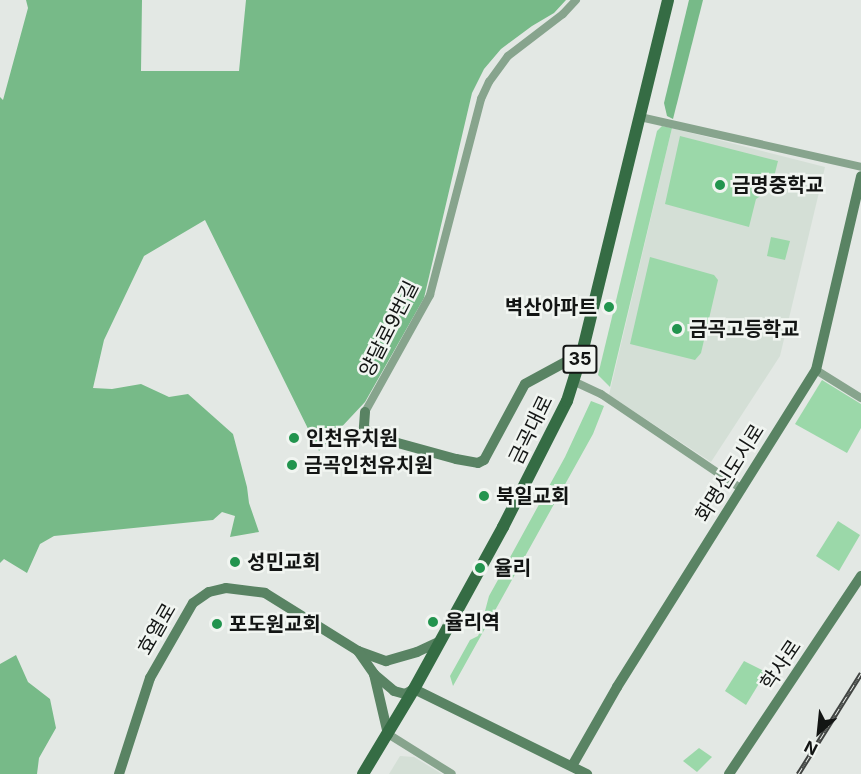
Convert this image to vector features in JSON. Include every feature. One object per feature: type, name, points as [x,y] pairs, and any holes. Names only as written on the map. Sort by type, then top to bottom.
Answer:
[{"type":"main road","name":"금곡대로","points":[[363,774],[441,640],[538,461],[567,401],[582,353],[668,0]]},
{"type":"main road","name":"화명신도시로","points":[[570,770],[617,687],[816,370],[861,176]]},
{"type":"main road","name":"양달로9번길","points":[[365,412],[364,428],[376,437],[478,463],[484,460],[525,384],[582,353]]},
{"type":"main road","points":[[560,364],[575,375]]},
{"type":"main road","name":"학사로","points":[[729,774],[861,576]]},
{"type":"main road","name":"효열로","points":[[119,774],[150,678],[194,603],[209,592],[226,588],[265,593],[358,651],[376,676]]},
{"type":"main road","points":[[388,734],[376,666],[417,652],[441,640]]},
{"type":"main road","points":[[358,651],[386,661]]},
{"type":"main road","points":[[376,676],[398,693],[405,694],[414,689],[570,770],[587,774]]},
{"type":"street","name":"양달로9번길","points":[[365,412],[430,295],[481,99],[489,82],[508,56],[563,14],[576,0]]},
{"type":"street","points":[[640,117],[861,167]]},
{"type":"street","points":[[816,370],[861,398]]},
{"type":"street","points":[[575,375],[742,489]]},
{"type":"street","points":[[388,734],[452,774]]},
{"type":"shaded area","points":[[672,128],[825,167],[780,356],[711,462],[609,395]]},
{"type":"shaded area","points":[[400,756],[414,757],[442,774],[389,774]]},
{"type":"green space","points":[[26,0],[142,0],[141,71],[239,71],[246,0],[566,0],[554,13],[501,49],[484,69],[472,93],[424,298],[365,402],[319,451],[205,220],[144,256],[104,340],[93,388],[112,389],[141,384],[169,397],[188,394],[233,434],[249,503],[259,532],[230,537],[235,516],[222,512],[213,520],[54,536],[40,544],[27,573],[4,559],[0,563],[0,97],[3,100],[28,8]]},
{"type":"green space","points":[[689,0],[703,0],[673,119],[667,116],[664,103]]},
{"type":"green space","points":[[662,126],[672,128],[610,387],[598,375],[657,131]]},
{"type":"green space","points":[[680,136],[778,161],[771,189],[756,199],[749,227],[665,204]]},
{"type":"green space","points":[[771,237],[790,241],[785,260],[767,256]]},
{"type":"green space","points":[[650,257],[714,275],[718,280],[701,353],[695,360],[630,344]]},
{"type":"green space","points":[[822,380],[861,404],[861,428],[847,453],[795,424]]},
{"type":"green space","points":[[591,401],[604,406],[593,434],[453,686],[450,676],[470,640],[478,636],[488,613],[485,611],[489,596],[499,578],[506,575],[508,561],[565,457]]},
{"type":"green space","points":[[838,521],[860,535],[839,571],[816,556]]},
{"type":"green space","points":[[16,655],[28,682],[50,699],[56,728],[39,758],[37,774],[0,774],[0,664]]},
{"type":"green space","points":[[744,661],[766,672],[746,705],[725,691]]},
{"type":"green space","points":[[699,748],[712,757],[697,772],[683,761]]},
{"type":"railway","points":[[798,774],[861,673]]},
{"type":"place","name":"금명중학교","points":[[720,185]]},
{"type":"place","name":"벽산아파트","points":[[609,307]]},
{"type":"place","name":"금곡고등학교","points":[[677,329]]},
{"type":"place","name":"인천유치원","points":[[294,438]]},
{"type":"place","name":"금곡인천유치원","points":[[292,465]]},
{"type":"place","name":"북일교회","points":[[484,496]]},
{"type":"place","name":"성민교회","points":[[235,562]]},
{"type":"place","name":"율리","points":[[480,568]]},
{"type":"place","name":"율리역","points":[[433,622]]},
{"type":"place","name":"포도원교회","points":[[217,624]]}]
